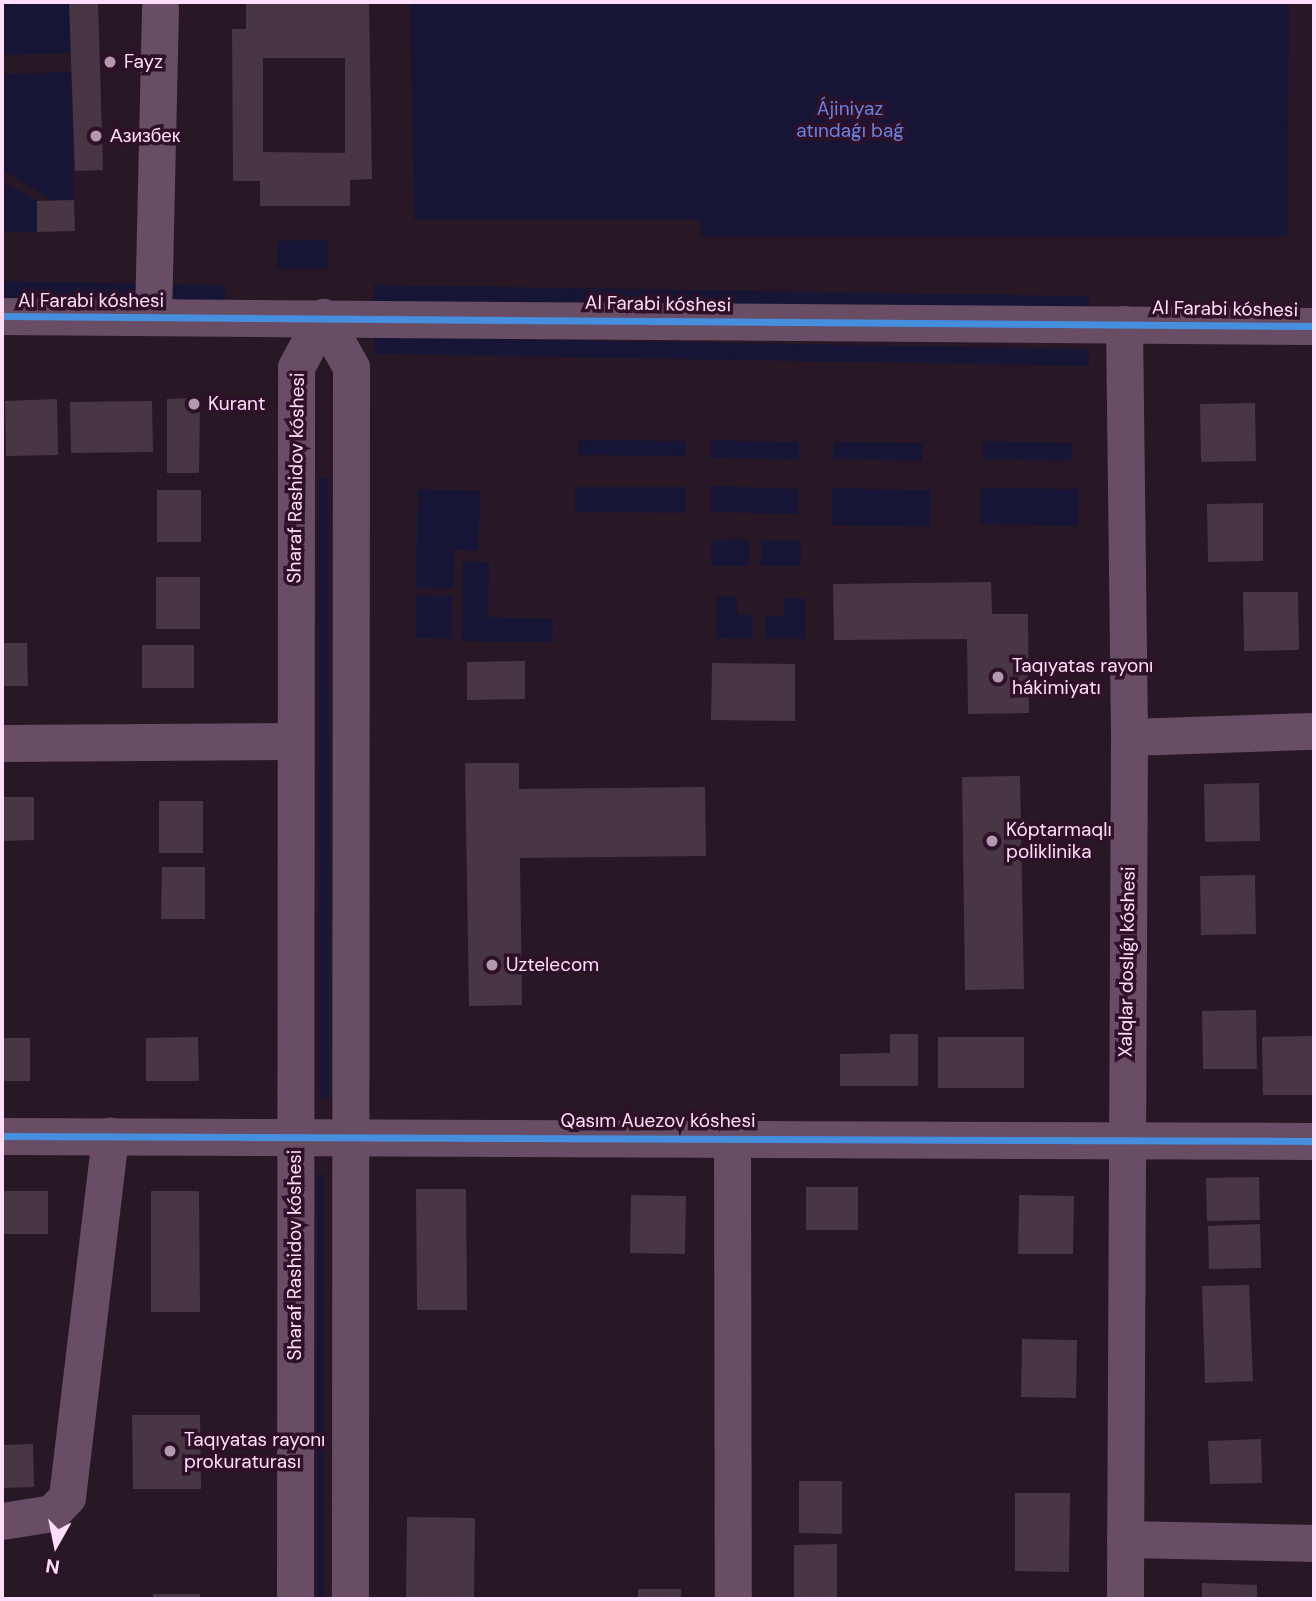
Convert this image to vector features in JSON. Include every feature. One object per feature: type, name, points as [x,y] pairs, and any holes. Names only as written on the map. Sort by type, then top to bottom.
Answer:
[{"type":"street","points":[[153,317],[160,8]]},
{"type":"street","name":"Al Farabi kóshesi","points":[[2,316],[1314,326]]},
{"type":"street","points":[[323,317],[351,367],[350,1599]]},
{"type":"street","name":"Sharaf Rashidov kóshesi","points":[[295,1599],[296,367],[323,317]]},
{"type":"street","name":"Xalqlar doslıǵı kóshesi","points":[[1124,324],[1129,737],[1125,1140],[1125,1599]]},
{"type":"street","points":[[1129,737],[1314,732]]},
{"type":"street","points":[[2,743],[295,741]]},
{"type":"street","name":"Qasım Auezov kóshesi","points":[[2,1136],[349,1135],[1314,1142]]},
{"type":"street","points":[[2,1521],[52,1513],[67,1497],[110,1136]]},
{"type":"street","points":[[732,1138],[733,1599]]},
{"type":"street","points":[[1125,1539],[1314,1543]]},
{"type":"green space","points":[[2,2],[69,2],[71,53],[2,55]]},
{"type":"green space","name":"Ájiniyaz atındaǵı baǵ","points":[[410,2],[1289,2],[1287,237],[701,237],[700,220],[414,220]]},
{"type":"green space","points":[[71,72],[74,200],[52,200],[2,170],[2,74]]},
{"type":"green space","points":[[2,181],[37,201],[37,232],[2,232]]},
{"type":"green space","points":[[328,240],[328,269],[277,269],[277,241]]},
{"type":"green space","points":[[2,281],[226,285],[225,302],[2,298]]},
{"type":"green space","points":[[374,285],[1089,296],[1088,313],[373,301]]},
{"type":"green space","points":[[374,337],[1089,349],[1089,366],[374,354]]},
{"type":"green space","points":[[579,440],[685,441],[685,456],[578,455]]},
{"type":"green space","points":[[710,440],[799,442],[799,460],[710,458]]},
{"type":"green space","points":[[983,441],[1072,443],[1071,461],[982,459]]},
{"type":"green space","points":[[834,442],[923,443],[922,461],[833,459]]},
{"type":"green space","points":[[319,477],[328,478],[329,1099],[320,1099]]},
{"type":"green space","points":[[710,486],[799,489],[798,514],[710,512]]},
{"type":"green space","points":[[575,487],[685,487],[685,513],[575,512]]},
{"type":"green space","points":[[833,488],[931,490],[930,527],[832,525]]},
{"type":"green space","points":[[981,488],[1079,489],[1078,526],[980,524]]},
{"type":"green space","points":[[418,489],[480,491],[478,551],[454,550],[453,589],[416,588]]},
{"type":"green space","points":[[749,539],[749,566],[711,566],[711,540]]},
{"type":"green space","points":[[761,540],[801,540],[801,566],[761,566]]},
{"type":"green space","points":[[463,561],[489,562],[488,617],[553,619],[552,642],[461,641]]},
{"type":"green space","points":[[417,595],[452,596],[451,639],[415,638]]},
{"type":"green space","points":[[717,596],[737,596],[737,615],[752,615],[752,639],[716,638]]},
{"type":"green space","points":[[785,598],[805,598],[805,639],[765,639],[765,616],[784,616]]},
{"type":"green space","points":[[317,1174],[324,1174],[324,1599],[317,1599]]},
{"type":"building","points":[[69,2],[98,2],[103,170],[75,171]]},
{"type":"building","points":[[246,2],[369,2],[372,179],[350,180],[350,206],[260,206],[260,181],[233,181],[232,29],[246,29]],"holes":[[[263,58],[345,58],[345,153],[263,152]]]},
{"type":"building","points":[[74,200],[75,231],[37,232],[37,201]]},
{"type":"building","points":[[193,398],[200,404],[199,473],[167,473],[167,399]]},
{"type":"building","points":[[57,399],[58,455],[6,456],[5,401]]},
{"type":"building","points":[[152,401],[153,452],[71,453],[70,402]]},
{"type":"building","points":[[1255,403],[1256,461],[1201,462],[1200,404]]},
{"type":"building","points":[[157,490],[201,490],[201,542],[157,542]]},
{"type":"building","points":[[1263,503],[1263,561],[1208,562],[1207,504]]},
{"type":"building","points":[[156,577],[200,577],[200,629],[156,629]]},
{"type":"building","name":"Taqıyatas rayonı hákimiyatı","points":[[991,582],[992,614],[1028,614],[1029,713],[968,714],[967,639],[834,640],[833,584]]},
{"type":"building","points":[[1243,592],[1298,592],[1299,650],[1244,651]]},
{"type":"building","points":[[2,643],[27,643],[28,686],[2,686]]},
{"type":"building","points":[[142,645],[194,645],[194,688],[142,688]]},
{"type":"building","points":[[525,661],[525,699],[467,700],[467,662]]},
{"type":"building","points":[[712,663],[795,664],[795,721],[711,720]]},
{"type":"building","points":[[465,763],[519,763],[519,789],[705,787],[706,856],[520,858],[522,1005],[469,1006]]},
{"type":"building","name":"Kóptarmaqlı poliklinika","points":[[1020,776],[1024,989],[965,990],[962,777]]},
{"type":"building","points":[[1259,783],[1260,841],[1205,842],[1204,784]]},
{"type":"building","points":[[2,797],[34,797],[34,840],[2,841]]},
{"type":"building","points":[[159,801],[203,801],[203,853],[159,853]]},
{"type":"building","points":[[162,867],[205,867],[205,919],[161,919]]},
{"type":"building","points":[[1255,875],[1256,934],[1201,935],[1200,876]]},
{"type":"building","points":[[1256,1010],[1257,1069],[1203,1069],[1202,1011]]},
{"type":"building","points":[[890,1034],[918,1034],[918,1086],[840,1086],[840,1054],[890,1053]]},
{"type":"building","points":[[1314,1036],[1314,1095],[1263,1095],[1262,1037]]},
{"type":"building","points":[[198,1037],[199,1081],[146,1081],[146,1038]]},
{"type":"building","points":[[938,1037],[1024,1037],[1024,1088],[938,1088]]},
{"type":"building","points":[[2,1038],[30,1038],[30,1081],[2,1081]]},
{"type":"building","points":[[1259,1177],[1260,1220],[1207,1221],[1206,1178]]},
{"type":"building","points":[[806,1187],[858,1187],[858,1230],[806,1230]]},
{"type":"building","points":[[416,1189],[466,1189],[467,1310],[417,1310]]},
{"type":"building","points":[[2,1191],[48,1191],[48,1234],[2,1234]]},
{"type":"building","points":[[151,1191],[199,1191],[200,1312],[151,1312]]},
{"type":"building","points":[[631,1195],[686,1196],[685,1254],[630,1253]]},
{"type":"building","points":[[1019,1195],[1074,1196],[1073,1254],[1018,1254]]},
{"type":"building","points":[[1260,1224],[1261,1268],[1209,1269],[1208,1226]]},
{"type":"building","points":[[1249,1285],[1253,1381],[1205,1383],[1202,1286]]},
{"type":"building","points":[[1022,1339],[1077,1340],[1076,1398],[1021,1397]]},
{"type":"building","points":[[132,1415],[200,1415],[201,1489],[133,1489]]},
{"type":"building","points":[[1261,1439],[1262,1483],[1210,1484],[1208,1441]]},
{"type":"building","points":[[33,1444],[34,1487],[2,1488],[2,1445]]},
{"type":"building","points":[[799,1481],[842,1481],[842,1534],[799,1533]]},
{"type":"building","points":[[1015,1493],[1070,1493],[1069,1572],[1015,1571]]},
{"type":"building","points":[[407,1517],[475,1518],[474,1599],[406,1599]]},
{"type":"building","points":[[837,1544],[837,1597],[794,1597],[794,1545]]},
{"type":"building","points":[[1202,1583],[1257,1585],[1257,1599],[1202,1599]]},
{"type":"building","points":[[638,1589],[681,1589],[681,1599],[638,1599]]},
{"type":"building","points":[[153,1594],[200,1594],[200,1599],[153,1599]]},
{"type":"cycle path","points":[[2,316],[1314,326]]},
{"type":"cycle path","points":[[2,1136],[1314,1141]]},
{"type":"place","name":"Fayz","points":[[110,62]]},
{"type":"place","name":"Азизбек","points":[[96,136]]},
{"type":"place","name":"Kurant","points":[[194,404]]},
{"type":"place","name":"Taqıyatas rayonı hákimiyatı","points":[[998,677]]},
{"type":"place","name":"Kóptarmaqlı poliklinika","points":[[992,841]]},
{"type":"place","name":"Uztelecom","points":[[492,965]]},
{"type":"place","name":"Taqıyatas rayonı prokuraturası","points":[[170,1451]]}]
